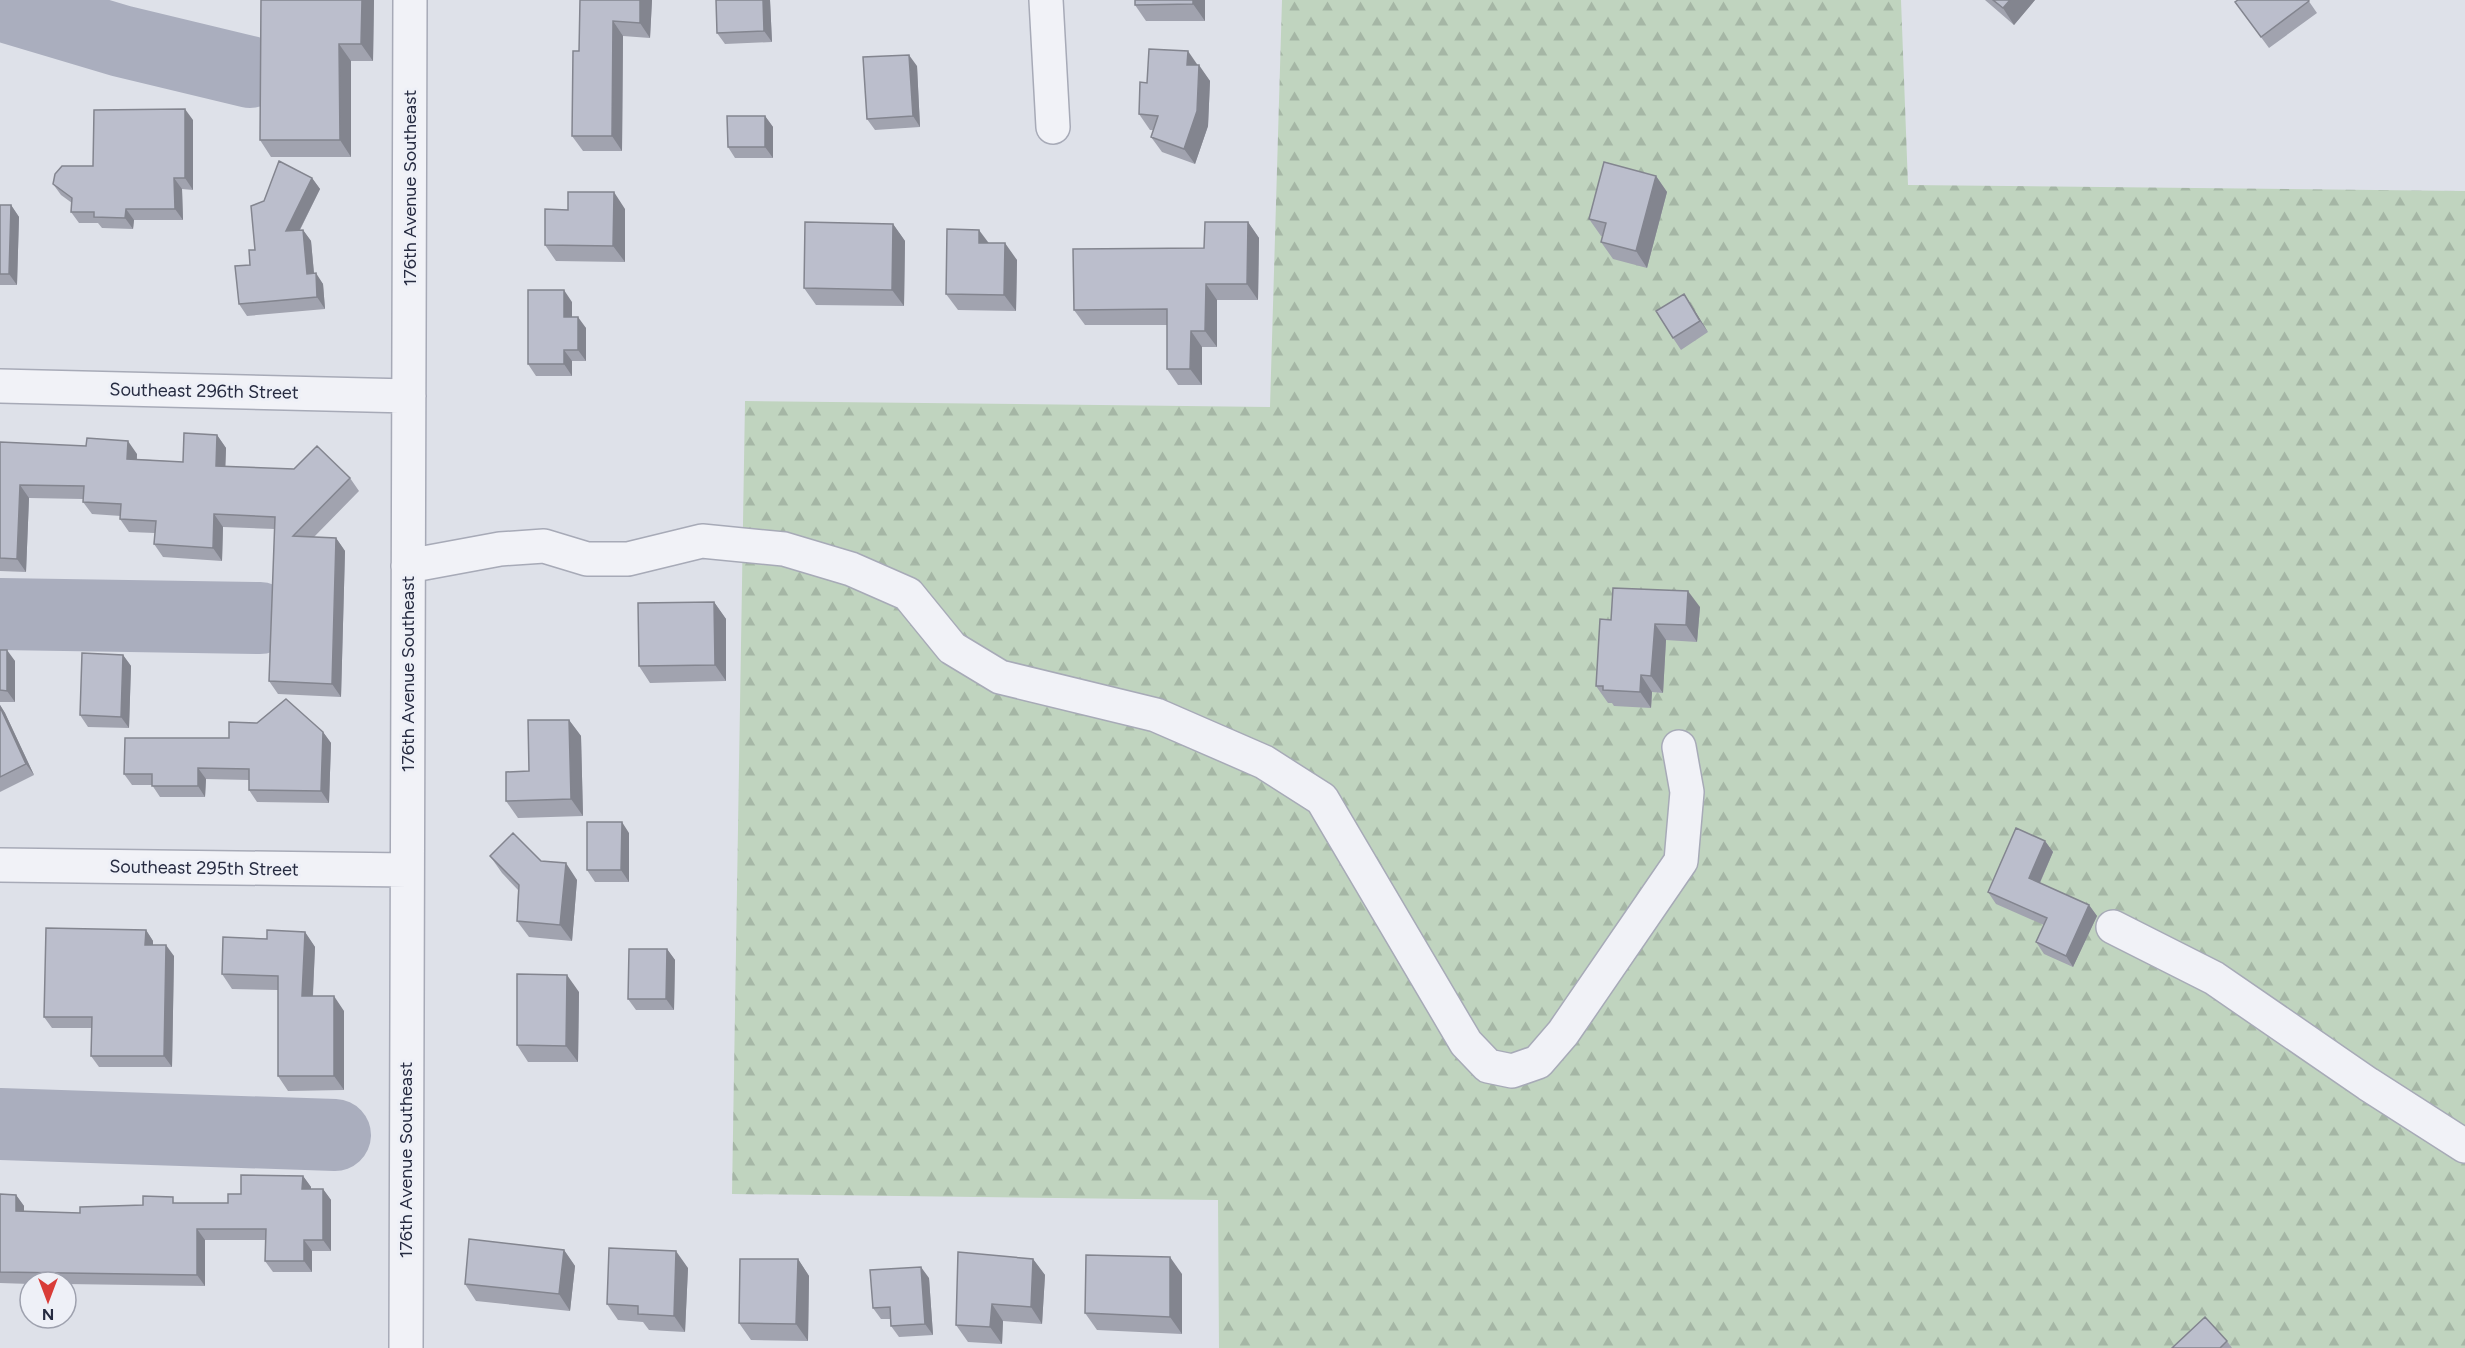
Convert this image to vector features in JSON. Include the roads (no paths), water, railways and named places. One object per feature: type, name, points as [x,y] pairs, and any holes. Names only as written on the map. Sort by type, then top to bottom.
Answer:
[{"type":"street","name":"176th Avenue Southeast","points":[[406,1348],[410,0]]},
{"type":"street","points":[[1046,0],[1053,128]]},
{"type":"street","name":"Southeast 296th Street","points":[[0,386],[409,396]]},
{"type":"street","points":[[408,566],[500,549],[544,546],[587,559],[628,559],[702,542],[784,549],[850,569],[908,594],[952,648],[1000,677],[1156,715],[1264,762],[1322,800],[1466,1043],[1488,1066],[1512,1071],[1538,1062],[1563,1033],[1681,861],[1687,792],[1678,747]]},
{"type":"street","name":"Southeast 295th Street","points":[[0,865],[407,870]]},
{"type":"street","points":[[2113,927],[2214,978],[2368,1084],[2465,1146]]}]
